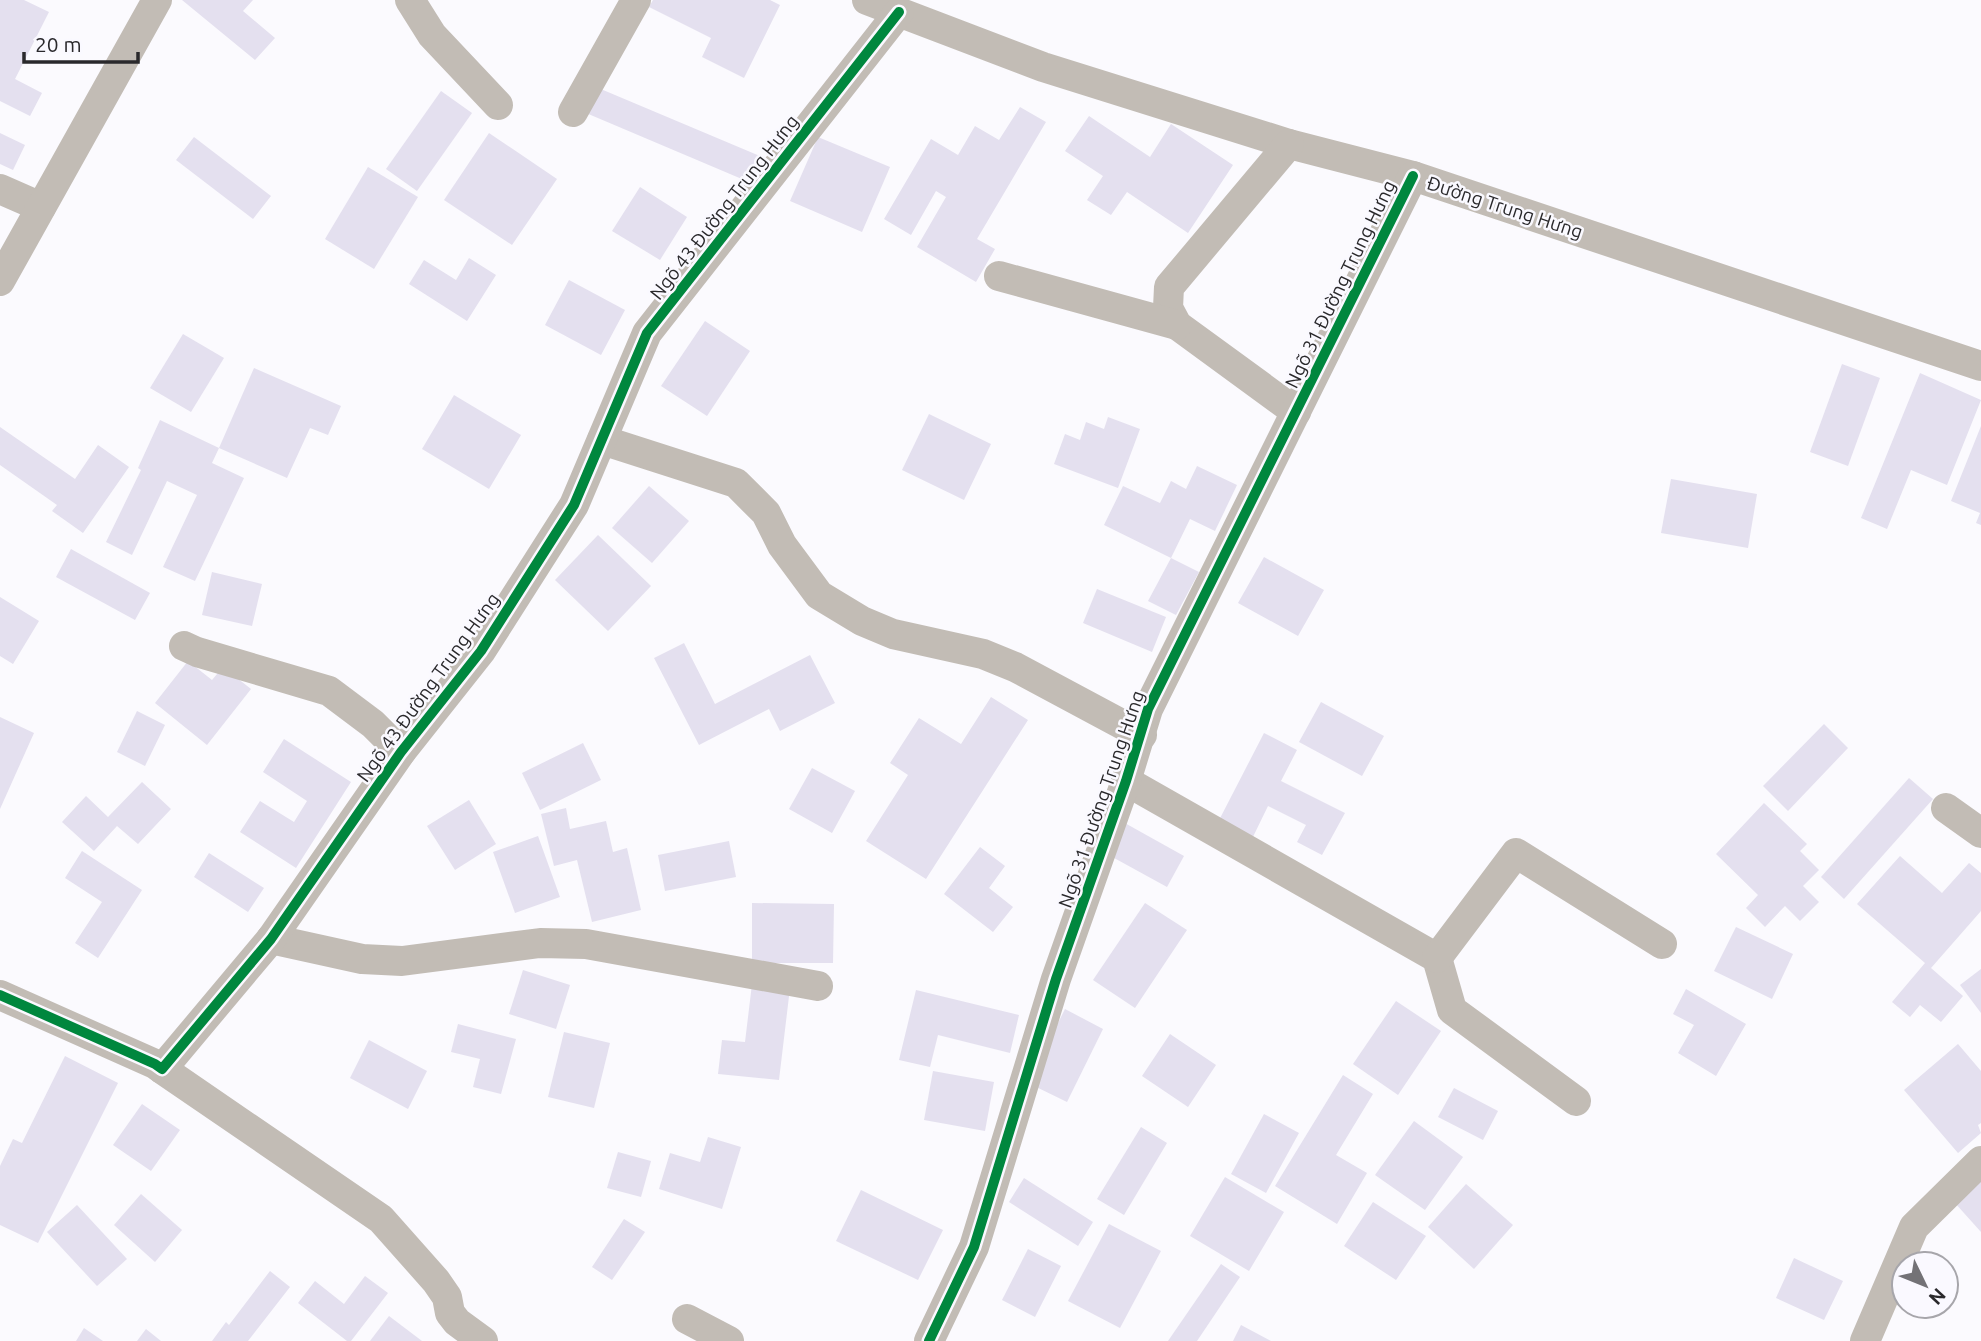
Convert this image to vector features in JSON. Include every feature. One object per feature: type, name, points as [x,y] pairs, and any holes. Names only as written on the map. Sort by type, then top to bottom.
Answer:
[{"type":"street","points":[[0,281],[157,0]]},
{"type":"street","points":[[410,0],[432,35],[498,105]]},
{"type":"street","points":[[573,112],[636,0]]},
{"type":"street","name":"Đường Trung Hưng","points":[[867,0],[1043,67],[1289,144],[1413,176],[1981,366]]},
{"type":"street","name":"Ngõ 43 Đường Trung Hưng","points":[[168,1063],[271,939],[401,752],[481,651],[575,505],[647,333],[899,12]]},
{"type":"street","points":[[1177,325],[1168,308],[1169,287],[1289,144]]},
{"type":"street","name":"Ngõ 31 Đường Trung Hưng","points":[[929,1341],[974,1247],[1056,979],[1142,735],[1148,709],[1413,176]]},
{"type":"street","points":[[0,189],[41,207]]},
{"type":"street","points":[[999,276],[1177,325],[1296,412]]},
{"type":"street","points":[[602,440],[736,483],[766,513],[782,545],[819,595],[862,621],[893,634],[983,654],[1015,667],[1142,735]]},
{"type":"street","points":[[184,646],[329,691],[373,724],[401,752]]},
{"type":"street","points":[[1126,781],[1437,958],[1452,1010],[1576,1101]]},
{"type":"street","points":[[1946,808],[1981,833]]},
{"type":"street","points":[[1437,958],[1516,853],[1662,944]]},
{"type":"street","points":[[271,939],[362,959],[402,961],[540,943],[586,944],[818,986]]},
{"type":"street","points":[[0,995],[155,1064],[168,1063],[381,1219],[436,1281],[447,1297],[450,1313],[457,1322],[483,1341]]},
{"type":"street","points":[[1865,1341],[1914,1227],[1981,1161]]},
{"type":"street","points":[[687,1319],[729,1341]]},
{"type":"building","points":[[0,0],[24,0],[49,12],[15,79],[42,93],[30,116],[0,101]]},
{"type":"building","points":[[182,0],[253,0],[243,11],[275,38],[255,60]]},
{"type":"building","points":[[653,0],[770,0],[780,5],[744,78],[702,57],[711,38],[649,7]]},
{"type":"building","points":[[596,87],[767,159],[756,185],[586,113]]},
{"type":"building","points":[[441,91],[472,113],[417,191],[386,169]]},
{"type":"building","points":[[1020,107],[1046,122],[977,239],[995,249],[976,282],[917,247],[946,197],[936,191],[911,235],[884,219],[931,139],[958,155],[975,126],[999,140]]},
{"type":"building","points":[[1089,116],[1150,157],[1171,124],[1233,165],[1188,233],[1127,192],[1111,215],[1087,200],[1103,176],[1065,151]]},
{"type":"building","points":[[0,133],[25,145],[13,170],[0,164]]},
{"type":"building","points":[[489,133],[557,179],[512,245],[444,200]]},
{"type":"building","points":[[194,137],[271,196],[253,219],[176,160]]},
{"type":"building","points":[[818,137],[890,167],[862,232],[790,201]]},
{"type":"building","points":[[368,167],[418,197],[374,269],[325,239]]},
{"type":"building","points":[[640,187],[687,217],[660,260],[612,231]]},
{"type":"building","points":[[469,258],[496,275],[467,321],[409,284],[424,260],[456,280]]},
{"type":"building","points":[[569,280],[625,310],[601,355],[545,325]]},
{"type":"building","points":[[705,321],[750,351],[707,416],[661,386]]},
{"type":"building","points":[[183,334],[224,358],[191,412],[150,388]]},
{"type":"building","points":[[1842,364],[1880,378],[1848,466],[1810,452]]},
{"type":"building","points":[[254,368],[341,406],[328,435],[310,428],[287,478],[219,448]]},
{"type":"building","points":[[1920,373],[1981,400],[1947,485],[1911,470],[1887,529],[1861,518]]},
{"type":"building","points":[[454,395],[521,435],[489,489],[422,449]]},
{"type":"building","points":[[929,414],[991,444],[964,500],[902,470]]},
{"type":"building","points":[[1108,417],[1140,429],[1118,488],[1054,464],[1065,434],[1080,440],[1086,422],[1104,429]]},
{"type":"building","points":[[160,420],[219,448],[212,463],[244,478],[195,581],[163,567],[197,495],[167,481],[132,555],[106,542],[141,470],[138,468]]},
{"type":"building","points":[[1981,426],[1981,525],[1976,523],[1980,513],[1951,501]]},
{"type":"building","points":[[0,427],[75,479],[98,445],[129,467],[83,533],[52,511],[57,505],[0,465]]},
{"type":"building","points":[[1197,466],[1237,485],[1215,531],[1190,519],[1171,558],[1104,525],[1123,486],[1160,503],[1171,481],[1186,489]]},
{"type":"building","points":[[1671,479],[1757,494],[1748,548],[1661,533]]},
{"type":"building","points":[[649,486],[689,521],[652,563],[612,528]]},
{"type":"building","points":[[598,535],[651,586],[608,631],[555,580]]},
{"type":"building","points":[[71,549],[150,593],[135,620],[56,577]]},
{"type":"building","points":[[1264,557],[1324,590],[1298,636],[1238,603]]},
{"type":"building","points":[[1171,558],[1199,572],[1176,615],[1148,601]]},
{"type":"building","points":[[212,572],[262,584],[252,626],[202,615]]},
{"type":"building","points":[[1097,589],[1166,617],[1152,652],[1083,623]]},
{"type":"building","points":[[0,597],[39,621],[13,664],[0,656]]},
{"type":"building","points":[[684,643],[715,704],[810,655],[835,703],[780,731],[769,709],[699,745],[654,658]]},
{"type":"building","points":[[188,661],[212,680],[223,667],[251,689],[207,745],[155,703]]},
{"type":"building","points":[[991,697],[1028,720],[926,879],[866,841],[908,775],[890,763],[919,718],[961,744]]},
{"type":"building","points":[[1321,702],[1384,736],[1362,776],[1299,742]]},
{"type":"building","points":[[137,711],[165,725],[145,766],[117,752]]},
{"type":"building","points":[[0,717],[34,733],[0,809]]},
{"type":"building","points":[[1824,724],[1848,748],[1788,811],[1763,786]]},
{"type":"building","points":[[1264,733],[1297,750],[1281,781],[1345,813],[1322,855],[1297,842],[1306,825],[1268,806],[1250,843],[1216,826]]},
{"type":"building","points":[[284,739],[351,782],[296,868],[240,832],[260,801],[294,822],[307,801],[263,772]]},
{"type":"building","points":[[583,743],[601,780],[540,810],[522,773]]},
{"type":"building","points":[[812,768],[855,791],[832,833],[789,809]]},
{"type":"building","points":[[1909,778],[1933,799],[1844,899],[1821,877]]},
{"type":"building","points":[[142,782],[171,809],[138,844],[117,826],[94,851],[62,822],[86,796],[108,817]]},
{"type":"building","points":[[469,800],[496,844],[455,870],[427,826]]},
{"type":"building","points":[[1764,803],[1807,844],[1800,851],[1819,870],[1803,886],[1819,902],[1800,921],[1785,906],[1765,927],[1746,908],[1758,895],[1716,854]]},
{"type":"building","points":[[566,808],[570,829],[606,821],[613,852],[627,848],[641,910],[592,922],[577,860],[554,866],[541,814]]},
{"type":"building","points":[[1123,822],[1184,856],[1167,887],[1105,853]]},
{"type":"building","points":[[538,836],[560,897],[515,913],[493,852]]},
{"type":"building","points":[[729,841],[736,877],[665,891],[658,855]]},
{"type":"building","points":[[980,847],[1005,866],[989,888],[1013,907],[993,932],[944,894]]},
{"type":"building","points":[[82,851],[142,890],[98,958],[75,943],[102,902],[65,878]]},
{"type":"building","points":[[209,853],[264,888],[248,912],[194,877]]},
{"type":"building","points":[[1900,856],[1942,893],[1969,863],[1981,873],[1981,911],[1931,968],[1963,996],[1941,1022],[1920,1005],[1910,1017],[1892,1002],[1925,963],[1857,904]]},
{"type":"building","points":[[752,903],[834,904],[833,963],[752,963]]},
{"type":"building","points":[[1145,903],[1187,930],[1135,1008],[1093,980]]},
{"type":"building","points":[[1736,927],[1793,954],[1772,999],[1714,971]]},
{"type":"building","points":[[1981,969],[1981,1013],[1960,985]]},
{"type":"building","points":[[523,970],[570,985],[556,1029],[509,1014]]},
{"type":"building","points":[[752,984],[790,988],[779,1080],[718,1074],[722,1040],[745,1042]]},
{"type":"building","points":[[1686,989],[1746,1024],[1716,1076],[1678,1053],[1694,1025],[1673,1014]]},
{"type":"building","points":[[916,990],[1019,1015],[1010,1053],[938,1035],[930,1067],[899,1060]]},
{"type":"building","points":[[1396,1001],[1441,1031],[1398,1095],[1353,1064]]},
{"type":"building","points":[[1065,1009],[1103,1029],[1067,1102],[1028,1083]]},
{"type":"building","points":[[458,1024],[516,1039],[501,1094],[473,1087],[480,1059],[451,1052]]},
{"type":"building","points":[[564,1032],[610,1043],[594,1108],[548,1097]]},
{"type":"building","points":[[1170,1034],[1216,1065],[1188,1107],[1142,1076]]},
{"type":"building","points":[[369,1040],[427,1071],[408,1109],[350,1078]]},
{"type":"building","points":[[1958,1044],[1981,1071],[1981,1123],[1978,1125],[1981,1133],[1958,1153],[1904,1090]]},
{"type":"building","points":[[65,1056],[118,1083],[38,1243],[0,1225],[0,1166],[13,1139],[22,1143]]},
{"type":"building","points":[[933,1071],[994,1082],[985,1131],[924,1120]]},
{"type":"building","points":[[1343,1075],[1373,1094],[1336,1155],[1367,1173],[1337,1224],[1275,1186]]},
{"type":"building","points":[[1454,1088],[1498,1111],[1483,1140],[1438,1117]]},
{"type":"building","points":[[142,1104],[180,1130],[151,1171],[113,1145]]},
{"type":"building","points":[[1264,1114],[1299,1133],[1266,1193],[1231,1174]]},
{"type":"building","points":[[1414,1121],[1463,1157],[1425,1210],[1375,1175]]},
{"type":"building","points":[[1141,1127],[1167,1143],[1124,1215],[1097,1199]]},
{"type":"building","points":[[708,1137],[741,1147],[722,1209],[659,1189],[670,1153],[700,1162]]},
{"type":"building","points":[[618,1152],[651,1161],[641,1197],[607,1188]]},
{"type":"building","points":[[1225,1177],[1284,1212],[1249,1271],[1190,1236]]},
{"type":"building","points":[[1024,1178],[1093,1222],[1078,1246],[1009,1202]]},
{"type":"building","points":[[1981,1179],[1981,1232],[1955,1203]]},
{"type":"building","points":[[1466,1184],[1513,1225],[1474,1269],[1428,1227]]},
{"type":"building","points":[[861,1190],[943,1230],[918,1280],[836,1241]]},
{"type":"building","points":[[141,1194],[182,1230],[155,1262],[114,1225]]},
{"type":"building","points":[[1373,1202],[1426,1236],[1396,1280],[1344,1246]]},
{"type":"building","points":[[77,1205],[127,1259],[97,1286],[47,1232]]},
{"type":"building","points":[[624,1219],[645,1232],[612,1280],[592,1267]]},
{"type":"building","points":[[1109,1224],[1161,1251],[1120,1328],[1068,1301]]},
{"type":"building","points":[[1028,1249],[1061,1266],[1035,1317],[1002,1300]]},
{"type":"building","points":[[1794,1258],[1843,1281],[1824,1320],[1776,1298]]},
{"type":"building","points":[[1221,1264],[1240,1277],[1197,1341],[1168,1341]]},
{"type":"building","points":[[270,1271],[290,1287],[248,1341],[212,1341],[226,1322],[229,1325]]},
{"type":"building","points":[[365,1276],[388,1293],[351,1341],[347,1341],[298,1303],[315,1281],[344,1304]]},
{"type":"building","points":[[389,1316],[422,1341],[370,1341]]},
{"type":"building","points":[[1241,1325],[1271,1341],[1233,1341]]},
{"type":"building","points":[[84,1328],[103,1341],[76,1341]]},
{"type":"building","points":[[146,1329],[161,1341],[137,1341]]},
{"type":"cycle path","points":[[0,995],[162,1069],[271,939],[401,752],[481,651],[574,505],[647,333],[899,12]]},
{"type":"cycle path","points":[[929,1341],[974,1247],[1056,979],[1126,781],[1148,709],[1413,176]]}]
